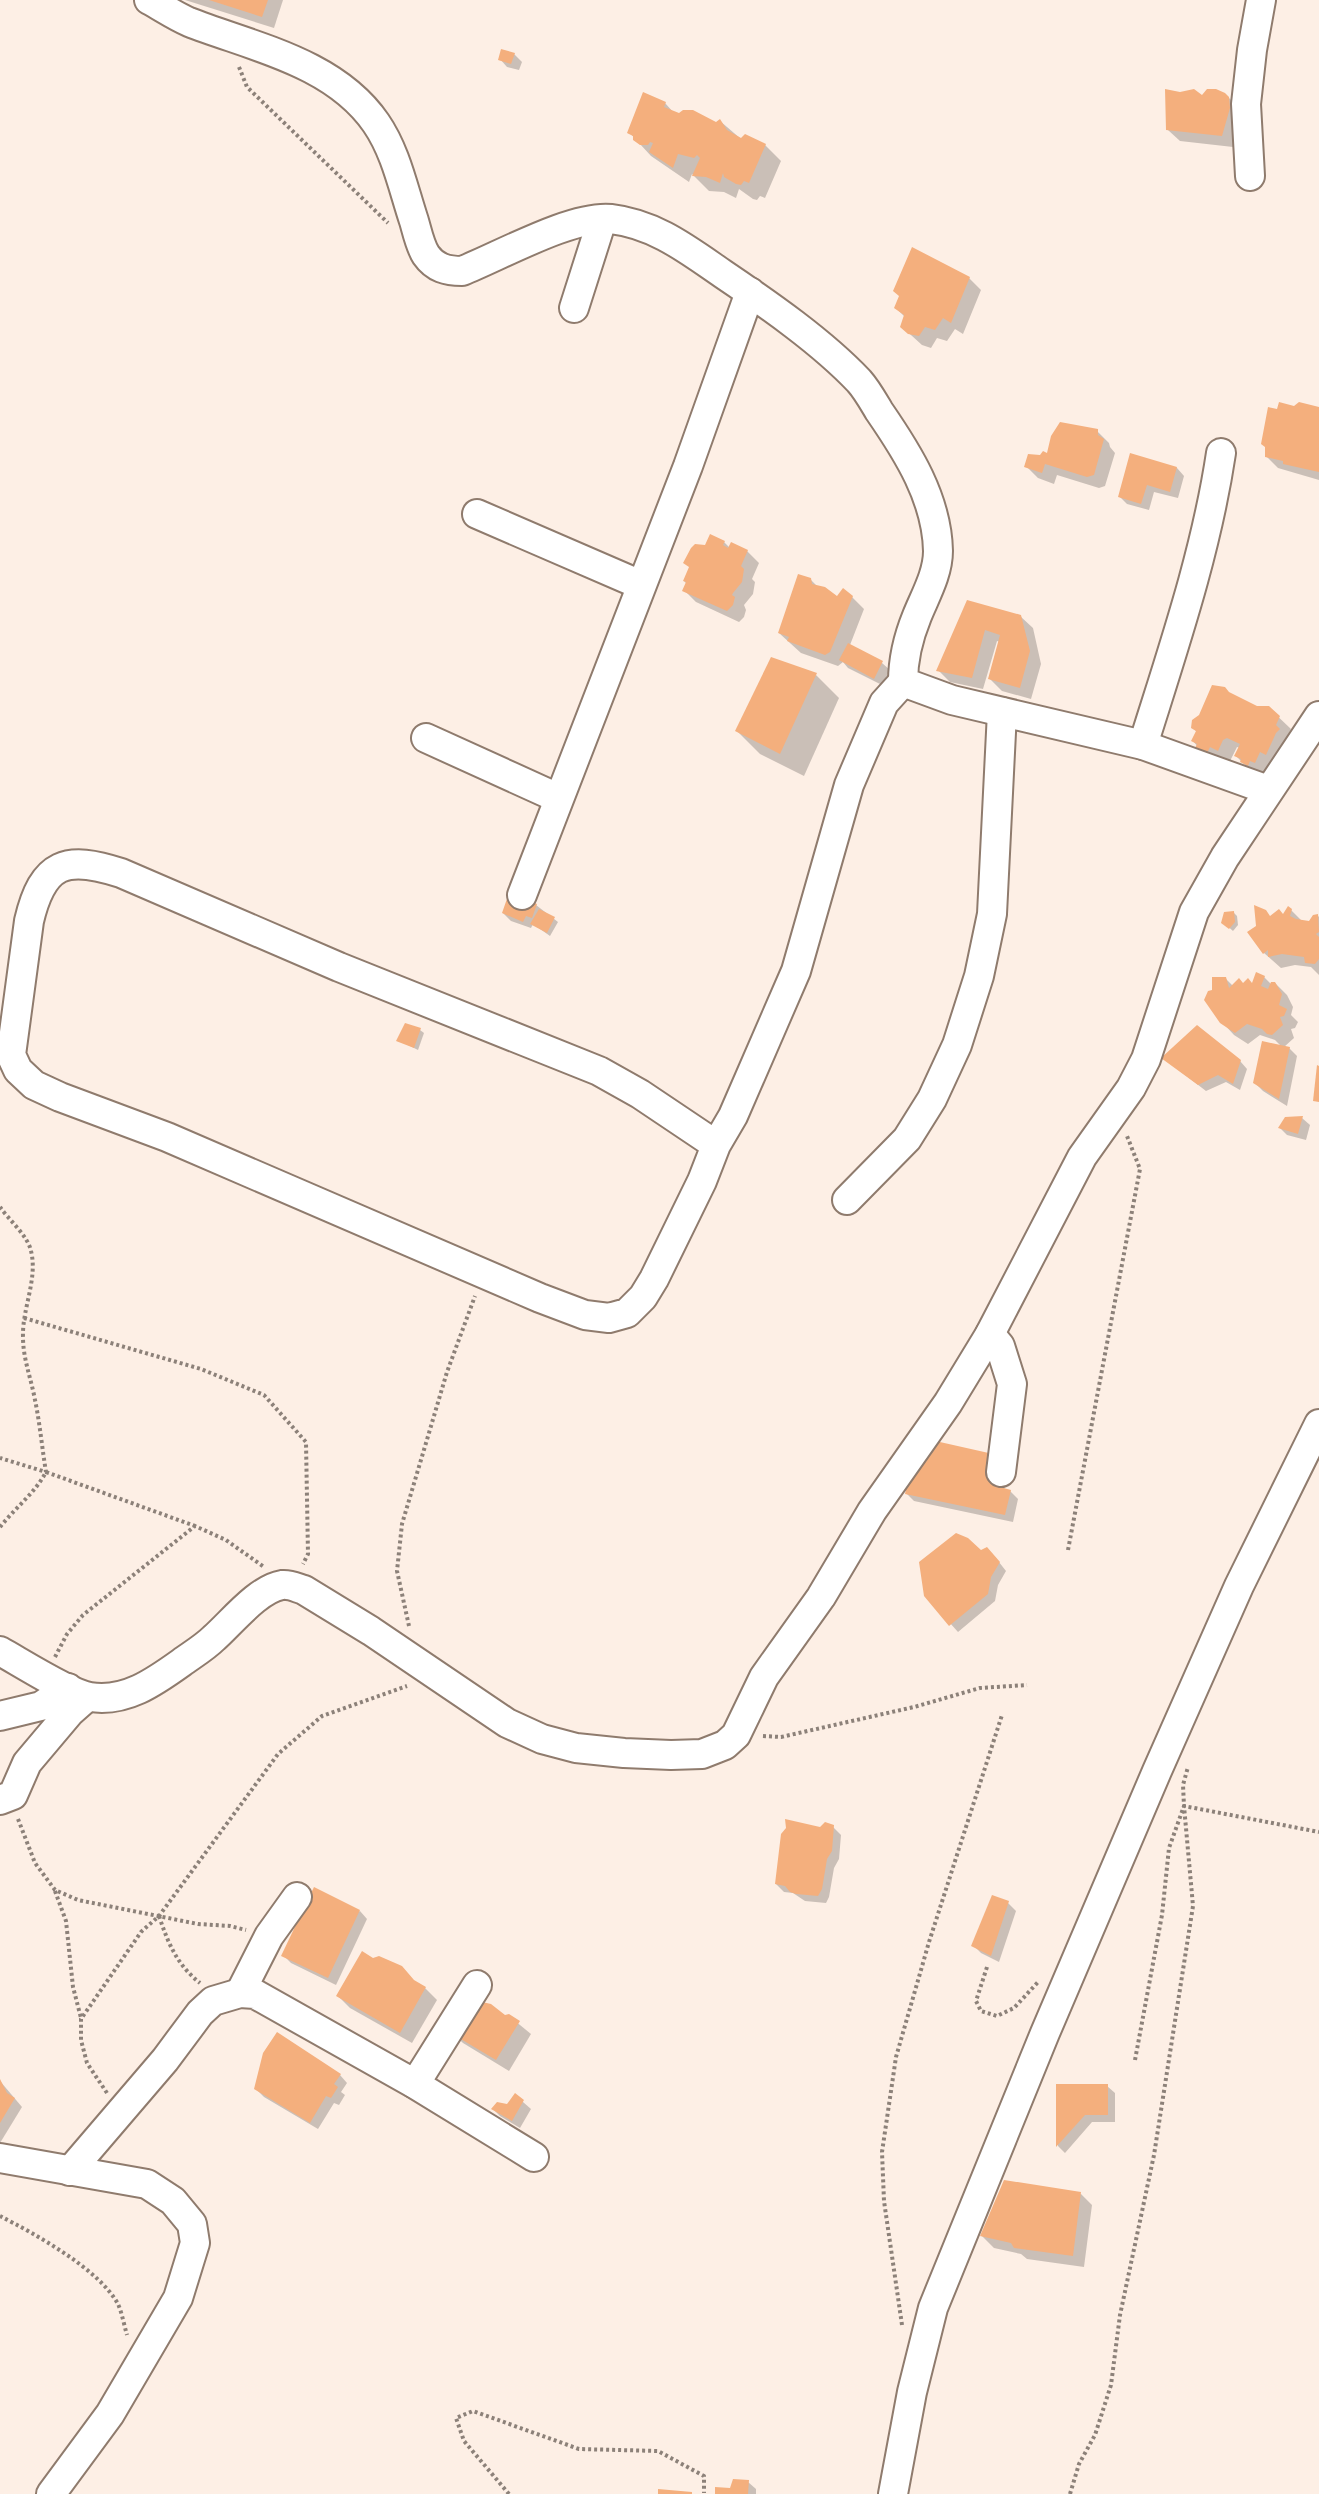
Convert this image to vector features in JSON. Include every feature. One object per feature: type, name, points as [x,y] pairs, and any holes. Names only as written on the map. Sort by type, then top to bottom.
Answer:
[{"type":"street","points":[[149,0],[187,21],[252,43],[314,71],[346,92],[375,122],[393,154],[426,255],[439,268],[462,271],[564,226],[608,219],[635,223],[670,238],[750,292],[804,333],[860,382],[900,441],[923,483],[934,522],[938,553],[931,584],[908,641],[903,662],[903,682],[884,703],[849,785],[796,971],[733,1116],[716,1146],[702,1181],[654,1279],[643,1297],[627,1313],[609,1317],[585,1315],[540,1298],[167,1137],[60,1097],[34,1084],[18,1070],[11,1055],[34,899],[41,885],[54,872],[69,864],[94,864],[121,873],[339,967],[599,1071],[640,1094],[716,1146]]},
{"type":"street","points":[[1250,176],[1246,104],[1261,0]]},
{"type":"street","points":[[574,308],[602,220]]},
{"type":"street","points":[[522,895],[688,466],[750,292]]},
{"type":"street","points":[[1143,745],[1181,626],[1214,501],[1221,453]]},
{"type":"street","points":[[477,514],[641,585]]},
{"type":"street","points":[[903,682],[952,700],[1143,745],[1269,790]]},
{"type":"street","points":[[847,1200],[907,1138],[932,1099],[957,1045],[975,988],[992,914],[1002,712]]},
{"type":"street","points":[[0,1651],[68,1688],[106,1698],[126,1694],[152,1684],[212,1640],[259,1596],[277,1587],[293,1586],[304,1590],[371,1630],[507,1723],[542,1739],[576,1748],[624,1754],[702,1754],[725,1745],[736,1735],[764,1677],[821,1597],[872,1511],[948,1403],[990,1334],[1082,1157],[1117,1110],[1146,1059],[1194,912],[1225,856],[1319,716]]},
{"type":"street","points":[[426,738],[558,798]]},
{"type":"street","points":[[990,1334],[1000,1346],[1012,1384],[1001,1472]]},
{"type":"street","points":[[893,2494],[912,2392],[933,2308],[1045,2033],[1157,1771],[1239,1586],[1319,1424]]},
{"type":"street","points":[[0,1716],[41,1706],[68,1688]]},
{"type":"street","points":[[6,1797],[27,1763],[70,1712],[68,1688]]},
{"type":"street","points":[[240,1993],[269,1936],[297,1897]]},
{"type":"street","points":[[415,2085],[477,1985]]},
{"type":"street","points":[[70,2171],[165,2060],[200,2013],[213,2001],[240,1993],[255,1994],[415,2085],[534,2157]]},
{"type":"street","points":[[0,2158],[147,2184],[174,2201],[192,2224],[195,2243],[177,2298],[134,2374],[110,2414],[51,2494]]},
{"type":"path","points":[[228,35],[247,87],[399,234],[417,231]]},
{"type":"path","points":[[1068,1550],[1140,1169],[1117,1110]]},
{"type":"path","points":[[0,1207],[27,1239],[32,1253],[32,1279],[24,1318],[23,1354],[35,1399],[46,1472],[39,1487],[24,1499],[0,1527]]},
{"type":"path","points":[[81,2019],[141,1932],[159,1916],[166,1903],[278,1754],[322,1716],[409,1685],[432,1672],[405,1613],[397,1572],[402,1524],[447,1372],[473,1304],[480,1271]]},
{"type":"path","points":[[0,1458],[46,1472],[195,1526],[226,1540],[293,1586],[308,1554],[306,1442],[264,1395],[201,1369],[24,1318]]},
{"type":"path","points":[[68,1688],[56,1655],[67,1634],[83,1615],[195,1526]]},
{"type":"path","points":[[736,1735],[781,1737],[914,1707],[980,1688],[1028,1685]]},
{"type":"path","points":[[904,2336],[884,2201],[882,2152],[896,2057],[929,1942],[1002,1715]]},
{"type":"path","points":[[1070,2494],[1079,2463],[1095,2435],[1111,2385],[1120,2315],[1154,2155],[1192,1906],[1183,1785],[1188,1764]]},
{"type":"path","points":[[6,1797],[35,1863],[55,1890],[66,1921],[73,1987],[81,2019],[81,2040],[87,2063],[120,2112]]},
{"type":"path","points":[[1184,1806],[1319,1832]]},
{"type":"path","points":[[1135,2060],[1162,1916],[1169,1848],[1184,1806]]},
{"type":"path","points":[[55,1890],[78,1900],[198,1924],[230,1926],[269,1936]]},
{"type":"path","points":[[159,1916],[166,1938],[178,1961],[206,1987],[213,2001]]},
{"type":"path","points":[[987,1967],[976,2001],[981,2011],[997,2016],[1014,2008],[1040,1980]]},
{"type":"path","points":[[0,2216],[68,2255],[100,2281],[118,2304],[128,2339],[134,2374]]},
{"type":"path","points":[[509,2494],[464,2441],[456,2418],[473,2411],[579,2449],[658,2451],[704,2476],[704,2493]]},
{"type":"building","points":[[209,0],[268,0],[262,17]]},
{"type":"building","points":[[501,49],[515,53],[511,64],[498,60]]},
{"type":"building","points":[[1165,89],[1180,92],[1194,89],[1202,95],[1207,89],[1216,89],[1225,93],[1229,97],[1230,108],[1222,136],[1166,130]]},
{"type":"building","points":[[643,92],[666,102],[664,107],[679,113],[683,110],[693,110],[716,122],[720,119],[727,130],[741,138],[745,134],[766,144],[749,183],[744,181],[741,185],[736,184],[724,177],[723,173],[720,183],[706,177],[692,176],[700,158],[697,155],[694,158],[678,154],[673,168],[649,152],[653,143],[640,145],[633,140],[633,136],[627,133]]},
{"type":"building","points":[[912,247],[970,277],[951,323],[943,318],[935,330],[925,327],[919,336],[908,334],[900,327],[904,315],[894,308],[899,296],[893,291]]},
{"type":"building","points":[[1279,402],[1294,406],[1299,402],[1319,407],[1319,472],[1283,464],[1283,461],[1265,457],[1265,447],[1261,444],[1268,407],[1277,409]]},
{"type":"building","points":[[1060,422],[1098,429],[1098,435],[1104,439],[1094,475],[1087,477],[1045,464],[1042,473],[1024,467],[1028,454],[1040,455],[1043,451],[1047,453],[1051,436]]},
{"type":"building","points":[[1130,453],[1177,467],[1170,492],[1147,485],[1141,504],[1118,497]]},
{"type":"building","points":[[710,534],[725,541],[723,545],[728,548],[731,542],[748,550],[741,566],[744,569],[742,582],[733,593],[735,597],[733,605],[727,611],[682,591],[686,582],[683,581],[689,567],[683,563],[691,548],[695,544],[705,545]]},
{"type":"building","points":[[798,574],[811,578],[812,584],[825,587],[837,596],[843,588],[853,596],[830,652],[825,655],[787,641],[789,637],[778,633]]},
{"type":"building","points":[[967,600],[1021,615],[1030,651],[1020,688],[988,679],[1000,635],[985,630],[972,678],[936,671]]},
{"type":"building","points":[[848,643],[883,661],[874,679],[839,660]]},
{"type":"building","points":[[771,657],[817,673],[780,754],[735,731]]},
{"type":"building","points":[[1212,685],[1225,687],[1229,692],[1257,706],[1269,706],[1280,716],[1276,725],[1280,729],[1266,755],[1260,752],[1255,763],[1250,761],[1248,766],[1240,762],[1241,759],[1234,756],[1240,744],[1227,738],[1223,740],[1218,751],[1210,747],[1207,753],[1195,748],[1197,744],[1191,741],[1196,731],[1191,728],[1192,720],[1199,715]]},
{"type":"building","points":[[509,893],[537,904],[532,918],[526,916],[523,922],[502,913]]},
{"type":"building","points":[[1254,905],[1266,910],[1270,916],[1279,909],[1283,914],[1288,906],[1292,909],[1290,916],[1296,919],[1309,921],[1313,915],[1318,914],[1319,932],[1316,934],[1319,937],[1319,959],[1315,964],[1305,963],[1304,957],[1282,954],[1268,957],[1268,950],[1263,954],[1247,932],[1256,926]]},
{"type":"building","points":[[539,909],[555,917],[547,933],[530,924]]},
{"type":"building","points":[[1234,911],[1235,922],[1229,929],[1221,923],[1224,912]]},
{"type":"building","points":[[1256,972],[1265,976],[1261,986],[1268,989],[1271,982],[1275,982],[1282,994],[1279,1005],[1287,1009],[1284,1016],[1280,1017],[1283,1025],[1272,1035],[1247,1024],[1235,1033],[1220,1023],[1204,1000],[1208,991],[1212,990],[1212,977],[1226,977],[1229,988],[1239,978],[1243,983],[1248,978],[1252,983]]},
{"type":"building","points":[[405,1023],[421,1028],[414,1048],[396,1041]]},
{"type":"building","points":[[1197,1025],[1241,1060],[1233,1084],[1218,1075],[1198,1085],[1161,1058]]},
{"type":"building","points":[[1262,1041],[1290,1047],[1279,1099],[1253,1083]]},
{"type":"building","points":[[1317,1065],[1319,1066],[1319,1102],[1313,1101]]},
{"type":"building","points":[[1303,1116],[1298,1134],[1278,1128],[1285,1117]]},
{"type":"building","points":[[931,1440],[1002,1456],[996,1486],[1011,1490],[1005,1515],[905,1494],[912,1460],[926,1462]]},
{"type":"building","points":[[956,1533],[968,1538],[981,1550],[987,1547],[1000,1562],[991,1577],[988,1594],[949,1626],[924,1596],[919,1562]]},
{"type":"building","points":[[785,1819],[820,1827],[825,1822],[834,1825],[832,1851],[827,1859],[822,1889],[818,1896],[796,1894],[790,1892],[785,1886],[775,1884],[781,1834],[786,1828]]},
{"type":"building","points":[[314,1887],[360,1910],[328,1978],[281,1956]]},
{"type":"building","points":[[992,1895],[1009,1901],[991,1956],[971,1946]]},
{"type":"building","points":[[362,1951],[373,1958],[379,1956],[402,1966],[414,1980],[426,1987],[400,2033],[336,1996]]},
{"type":"building","points":[[482,2002],[491,2004],[505,2015],[509,2014],[520,2021],[496,2060],[449,2032]]},
{"type":"building","points":[[277,2032],[341,2074],[334,2084],[338,2087],[331,2098],[326,2096],[310,2123],[254,2089],[263,2053]]},
{"type":"building","points":[[0,2079],[7,2093],[15,2098],[0,2123]]},
{"type":"building","points":[[1056,2084],[1108,2084],[1108,2115],[1085,2115],[1056,2147]]},
{"type":"building","points":[[515,2093],[524,2100],[512,2121],[491,2109],[497,2102],[507,2104]]},
{"type":"building","points":[[1004,2180],[1081,2192],[1073,2256],[1014,2248],[1011,2243],[980,2236]]},
{"type":"building","points":[[733,2479],[749,2480],[748,2494],[715,2494],[715,2487],[730,2488]]},
{"type":"building","points":[[658,2489],[692,2492],[692,2494],[658,2494]]}]
